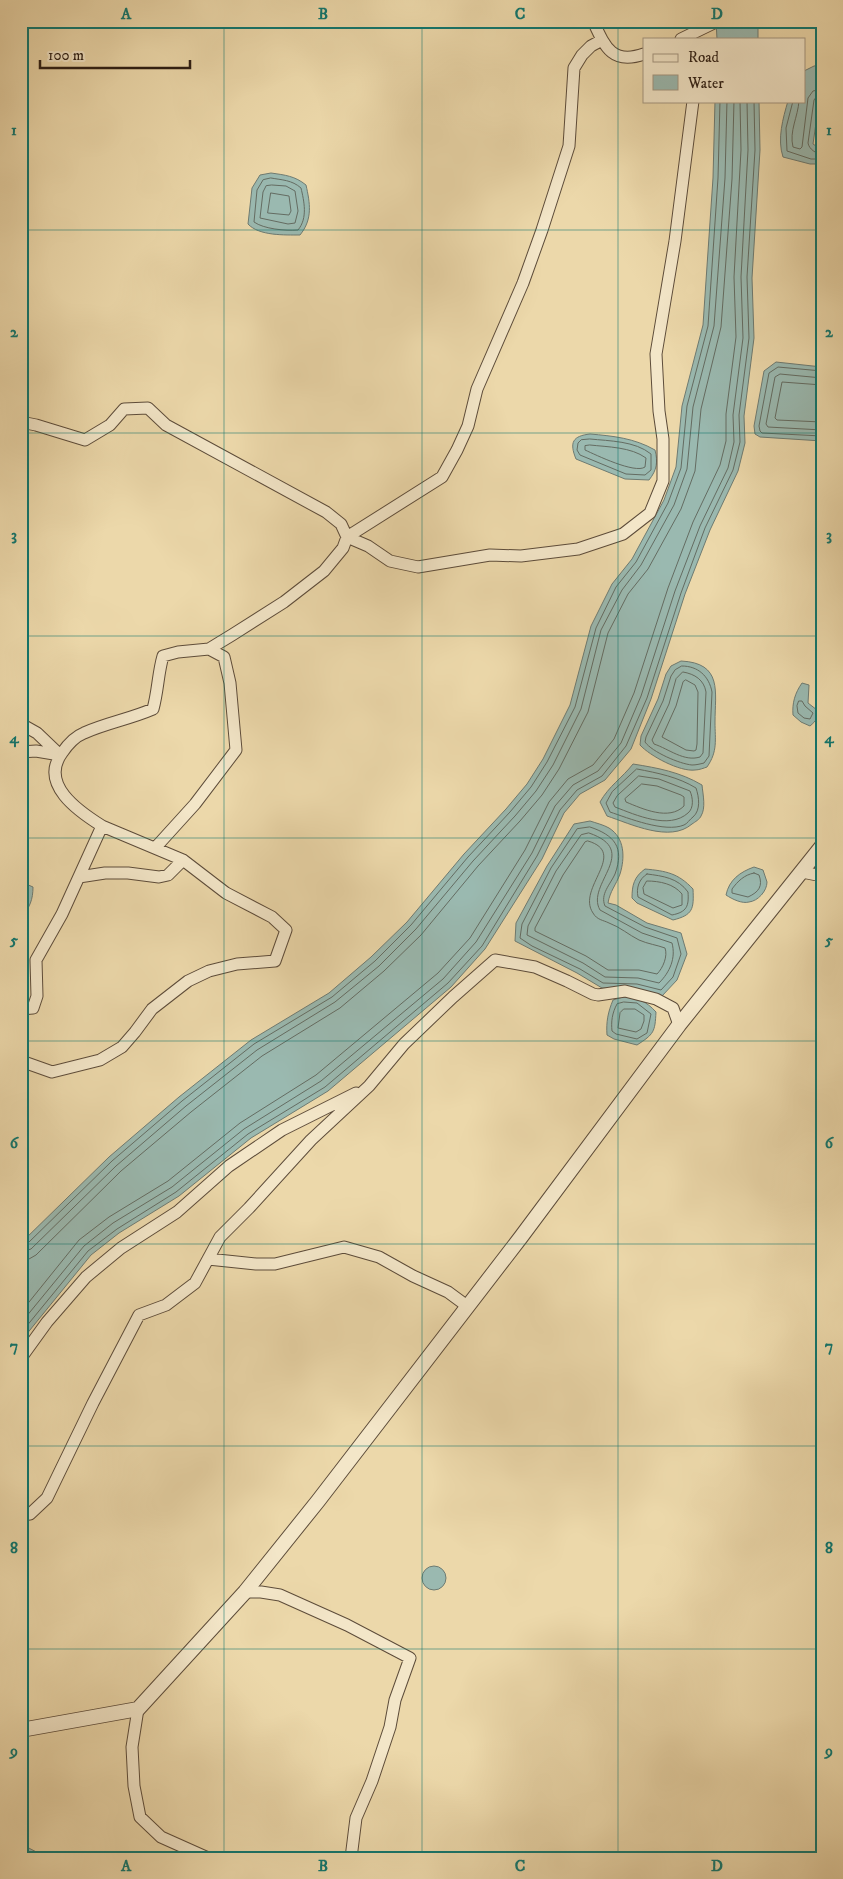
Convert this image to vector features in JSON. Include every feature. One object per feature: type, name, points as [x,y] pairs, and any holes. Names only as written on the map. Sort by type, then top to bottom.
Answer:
[{"type":"street","points":[[593,21],[605,46],[613,54],[622,58],[643,54]]},
{"type":"street","points":[[683,38],[718,21]]},
{"type":"street","points":[[21,1061],[52,1072],[100,1060],[122,1048],[152,1009],[188,981],[209,971],[237,964],[275,961],[286,930],[272,917],[226,893],[183,860],[102,826],[71,803],[57,786],[54,768],[60,755],[71,741],[83,733],[153,709],[159,669],[163,656],[178,652],[209,649],[284,602],[324,571],[343,548],[347,537],[442,477],[468,426],[477,389],[513,308],[533,256],[568,146],[574,68],[582,55],[591,46],[602,40]]},
{"type":"street","points":[[21,422],[85,440],[110,425],[124,409],[148,408],[166,425],[326,512],[341,524],[347,537],[368,546],[390,561],[418,567],[490,555],[521,556],[578,549],[623,534],[650,512],[662,481],[663,438],[659,411],[656,354],[675,242],[693,102]]},
{"type":"street","points":[[156,848],[195,804],[236,750],[230,683],[224,656],[209,649]]},
{"type":"street","points":[[21,724],[37,733],[60,755]]},
{"type":"street","points":[[21,752],[36,750],[60,755]]},
{"type":"street","points":[[21,1009],[33,1008],[37,996],[36,960],[62,914],[102,826]]},
{"type":"street","points":[[208,1858],[161,1837],[140,1817],[134,1786],[132,1747],[138,1709],[245,1592],[318,1501],[679,1025],[822,846]]},
{"type":"street","points":[[79,877],[105,873],[128,873],[159,877],[168,874],[183,860]]},
{"type":"street","points":[[802,872],[822,876]]},
{"type":"street","points":[[21,1514],[30,1514],[47,1498],[93,1403],[139,1315],[166,1305],[195,1282],[220,1237],[311,1140],[369,1086],[404,1044],[494,960],[535,967],[598,996],[625,992],[656,999],[673,1008],[679,1025]]},
{"type":"street","points":[[21,1358],[47,1322],[86,1278],[121,1248],[177,1212],[229,1166],[282,1130],[369,1086]]},
{"type":"street","points":[[208,1259],[275,1264],[344,1247],[379,1257],[413,1276],[448,1292],[467,1306]]},
{"type":"street","points":[[245,1592],[280,1595],[347,1625],[410,1658],[395,1700],[390,1727],[372,1782],[356,1818],[351,1858]]},
{"type":"street","points":[[21,1730],[138,1709]]},
{"type":"water","points":[[716,21],[758,21],[758,38],[717,38]]},
{"type":"water","points":[[822,65],[822,97],[819,102],[813,144],[822,150],[822,164],[810,164],[783,157],[781,150],[783,121],[788,102],[806,102],[806,70]]},
{"type":"water","points":[[715,102],[759,102],[760,150],[752,278],[754,338],[744,416],[745,443],[738,471],[710,530],[685,594],[651,699],[631,749],[605,780],[580,794],[564,813],[542,859],[485,949],[451,987],[328,1091],[251,1138],[179,1196],[119,1233],[91,1255],[21,1341],[21,1243],[109,1157],[179,1097],[251,1040],[329,993],[371,957],[407,922],[464,854],[506,809],[527,784],[543,759],[570,705],[591,626],[612,584],[632,559],[664,500],[676,467],[682,406],[703,325],[713,178]]},
{"type":"water","points":[[271,173],[294,178],[306,185],[309,217],[300,235],[265,233],[248,224],[252,188],[260,175]]},
{"type":"water","points":[[776,362],[822,367],[822,441],[760,437],[755,434],[754,426],[764,371]]},
{"type":"water","points":[[590,434],[631,440],[655,450],[656,466],[654,473],[649,480],[625,479],[576,459],[573,448],[574,441],[580,436]]},
{"type":"water","points":[[681,661],[695,663],[704,667],[714,681],[715,740],[713,756],[707,767],[698,770],[674,766],[658,758],[640,745],[641,736],[658,699],[666,674],[671,666]]},
{"type":"water","points":[[802,683],[809,685],[808,703],[818,712],[816,719],[810,726],[801,722],[793,715],[795,698]]},
{"type":"water","points":[[633,764],[677,774],[702,785],[704,805],[700,818],[683,829],[673,832],[662,832],[639,827],[607,816],[600,802],[607,791]]},
{"type":"water","points":[[590,821],[607,827],[614,832],[621,843],[623,861],[620,874],[608,903],[616,905],[647,923],[681,933],[687,954],[677,980],[662,996],[637,989],[602,988],[515,941],[516,923],[547,866],[574,824]]},
{"type":"water","points":[[754,867],[763,870],[767,882],[765,889],[756,900],[737,901],[726,895],[732,881],[736,877]]},
{"type":"water","points":[[645,869],[677,876],[693,889],[691,910],[685,916],[673,920],[637,903],[632,898],[634,882]]},
{"type":"water","points":[[21,884],[33,887],[30,903],[21,917]]},
{"type":"water","points":[[623,997],[641,1001],[649,1005],[656,1012],[653,1032],[637,1045],[614,1039],[607,1035],[608,1017],[613,1000]]},
{"type":"water","points":[[434,1566],[442,1570],[446,1578],[442,1586],[434,1590],[426,1586],[422,1578],[426,1570]]},
{"type":"water","points":[[21,1844],[48,1858],[21,1858]]}]
